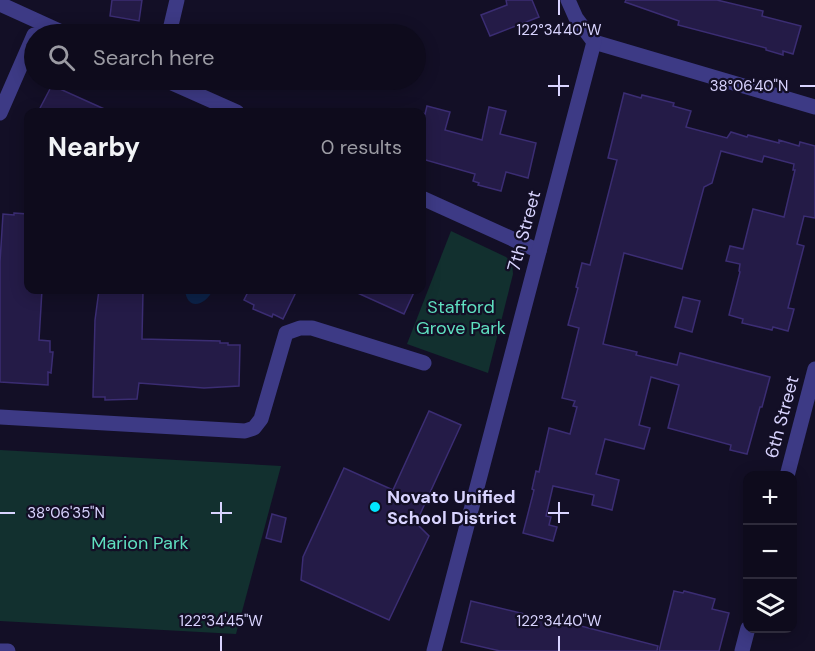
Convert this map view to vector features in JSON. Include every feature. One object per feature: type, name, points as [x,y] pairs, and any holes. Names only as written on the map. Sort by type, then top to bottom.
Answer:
[{"type":"street","points":[[171,24],[177,0]]},
{"type":"street","points":[[568,0],[576,18],[594,42],[815,107]]},
{"type":"street","points":[[0,4],[27,24]]},
{"type":"street","name":"7th Street","points":[[434,651],[594,42]]},
{"type":"street","points":[[0,113],[24,58]]},
{"type":"street","points":[[188,90],[228,108]]},
{"type":"street","points":[[426,200],[539,251]]},
{"type":"street","points":[[0,417],[245,431],[254,428],[261,419],[286,333],[300,328],[312,328],[424,363]]},
{"type":"street","name":"6th Street","points":[[788,471],[815,369]]},
{"type":"street","points":[[742,651],[747,633]]},
{"type":"street","points":[[0,651],[8,651]]},
{"type":"green space","name":"Stafford Grove Park","points":[[451,231],[506,257],[512,263],[513,274],[488,373],[407,344]]},
{"type":"green space","name":"Marion Park","points":[[0,450],[281,466],[236,634],[0,621]]},
{"type":"water","points":[[186,294],[211,294],[206,300],[197,304],[186,297]]},
{"type":"building","points":[[112,0],[142,0],[139,21],[110,16]]},
{"type":"building","points":[[506,0],[532,0],[539,17],[490,36],[481,15],[507,5]]},
{"type":"building","points":[[626,0],[717,0],[763,11],[762,16],[801,26],[793,54],[783,51],[783,55],[766,50],[766,48],[678,25],[679,21],[625,2]]},
{"type":"building","points":[[49,90],[62,90],[102,108],[40,108]]},
{"type":"building","points":[[624,93],[674,103],[673,106],[691,111],[686,127],[727,138],[731,132],[779,143],[779,140],[799,146],[800,142],[815,146],[815,218],[804,216],[797,244],[804,246],[788,308],[794,309],[788,331],[742,323],[743,319],[729,315],[740,264],[726,261],[730,246],[743,249],[753,209],[784,217],[795,170],[793,170],[794,164],[764,156],[762,162],[721,151],[712,183],[704,187],[682,269],[624,253],[603,344],[677,365],[680,353],[770,377],[747,454],[730,450],[731,445],[668,428],[679,385],[651,377],[639,425],[650,428],[644,449],[605,439],[596,474],[619,480],[612,510],[592,505],[594,495],[553,486],[546,516],[551,517],[549,525],[557,527],[553,541],[523,533],[534,490],[532,489],[536,471],[539,472],[549,428],[570,434],[577,407],[573,406],[575,401],[562,398],[579,328],[568,325],[582,263],[590,265],[617,160],[608,158]]},
{"type":"building","points":[[427,106],[450,112],[445,130],[482,140],[489,107],[506,111],[500,134],[536,143],[528,178],[506,172],[501,191],[478,185],[479,183],[473,181],[475,174],[426,160]]},
{"type":"building","points":[[14,213],[24,214],[24,294],[42,294],[39,340],[50,341],[50,352],[53,352],[51,373],[48,372],[48,385],[0,382],[0,262],[3,214],[14,215]]},
{"type":"building","points":[[98,294],[143,294],[142,339],[220,341],[228,345],[240,345],[239,386],[204,388],[139,383],[137,399],[105,400],[105,397],[93,397],[95,320]]},
{"type":"building","points":[[247,294],[295,294],[283,319],[253,309],[254,305],[244,300]]},
{"type":"building","points":[[360,294],[413,294],[404,314]]},
{"type":"building","points":[[683,297],[700,301],[692,332],[675,327]]},
{"type":"building","name":"Novato Unified School District","points":[[429,411],[461,425],[416,523],[429,536],[389,620],[301,580],[303,557],[344,468],[393,490]]},
{"type":"building","points":[[272,514],[286,518],[281,542],[266,538]]},
{"type":"building","points":[[674,591],[683,593],[684,591],[715,599],[712,609],[729,613],[719,651],[659,651]]},
{"type":"building","points":[[471,601],[554,621],[554,619],[658,646],[657,651],[500,651],[461,642]]},
{"type":"place","name":"Novato Unified School District","points":[[375,507]]}]
